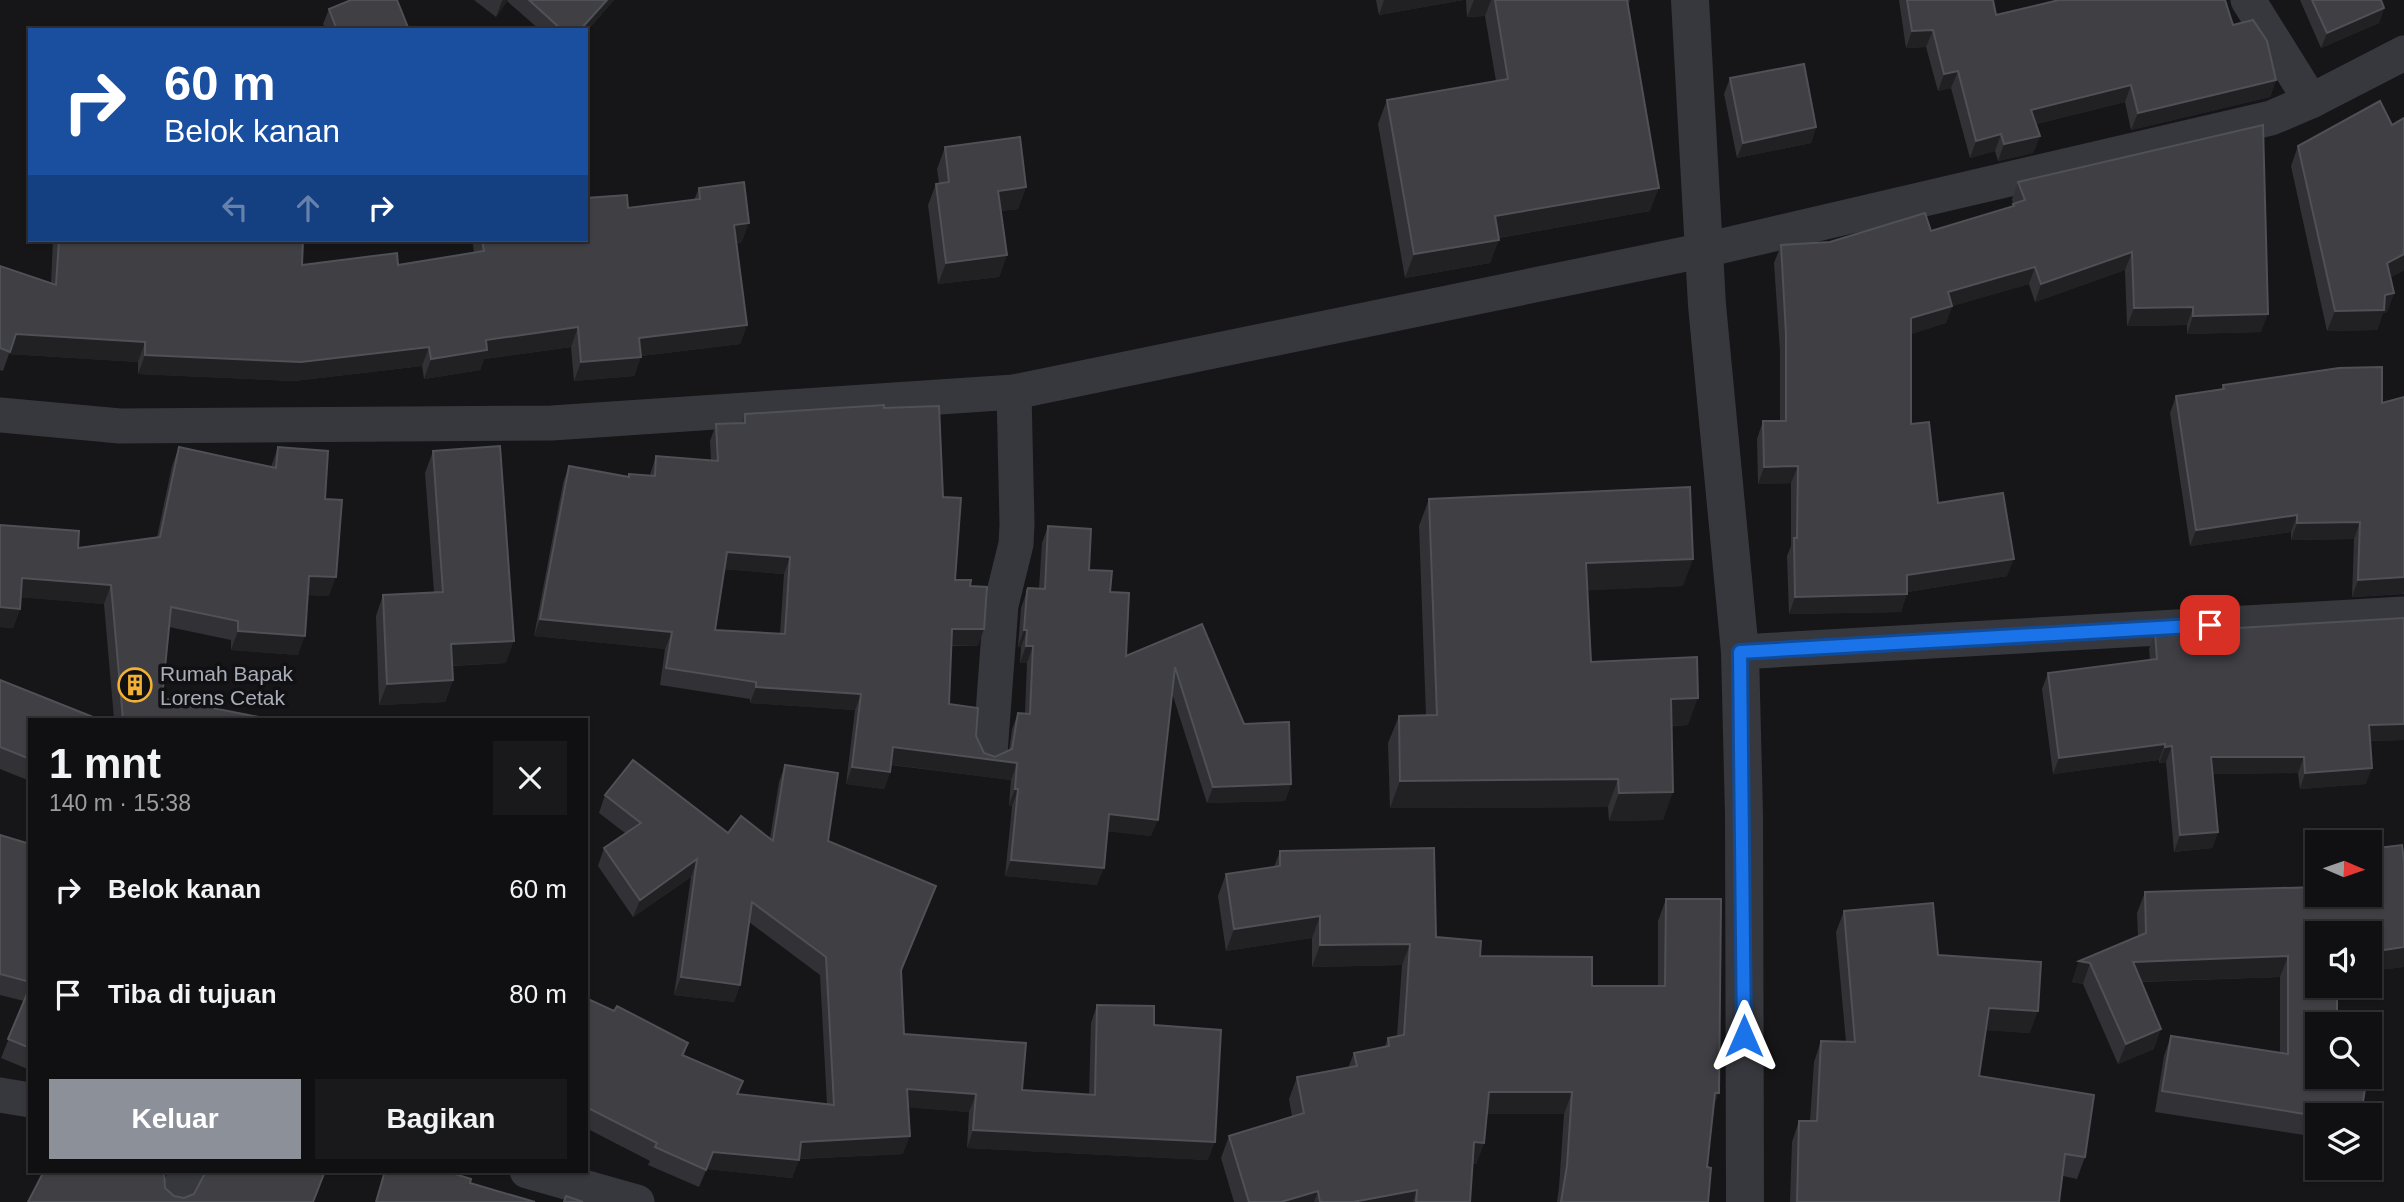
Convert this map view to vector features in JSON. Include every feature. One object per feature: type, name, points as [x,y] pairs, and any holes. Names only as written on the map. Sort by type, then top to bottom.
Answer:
[{"type":"street","points":[[1690,0],[1704,250],[1740,652],[1744,828],[1745,1202]]},
{"type":"street","points":[[2248,0],[2311,101]]},
{"type":"street","points":[[0,415],[120,426],[552,423],[1014,393],[1704,250],[2271,118],[2311,101],[2404,53]]},
{"type":"street","points":[[990,754],[1001,605],[1016,544],[1014,393]]},
{"type":"street","points":[[1740,652],[2404,614]]},
{"type":"street","points":[[0,1095],[28,1100]]},
{"type":"street","points":[[173,1202],[187,1173]]},
{"type":"street","points":[[534,1173],[637,1202]]},
{"type":"building","points":[[351,0],[397,0],[408,28],[336,28],[329,9]]},
{"type":"building","points":[[529,0],[607,0],[582,28],[560,28]]},
{"type":"building","points":[[1495,0],[1627,0],[1659,188],[1495,216],[1499,240],[1414,254],[1387,100],[1508,79]]},
{"type":"building","points":[[1907,0],[1993,0],[1996,15],[2059,0],[2225,0],[2233,25],[2253,20],[2267,41],[2276,80],[2138,113],[2131,85],[2031,110],[2040,136],[2004,144],[2001,134],[1976,141],[1958,71],[1944,74],[1933,30],[1912,31]]},
{"type":"building","points":[[2312,0],[2381,0],[2384,8],[2327,33]]},
{"type":"building","points":[[1804,64],[1816,127],[1743,143],[1730,78]]},
{"type":"building","points":[[2380,101],[2392,125],[2404,118],[2404,254],[2387,263],[2394,293],[2385,295],[2384,310],[2335,311],[2298,146]]},
{"type":"building","points":[[2263,125],[2268,314],[2193,316],[2193,307],[2134,308],[2132,252],[2041,284],[2035,267],[1948,292],[1952,306],[1911,318],[1911,424],[1929,422],[1938,503],[2003,493],[2014,559],[1907,575],[1907,594],[1795,597],[1794,538],[1797,538],[1798,466],[1764,467],[1763,421],[1786,421],[1786,334],[1781,245],[1830,242],[1925,213],[1931,231],[2014,206],[2013,204],[2025,200],[2018,182]]},
{"type":"building","points":[[1020,137],[1026,187],[998,191],[1007,255],[946,263],[936,184],[949,182],[945,147]]},
{"type":"building","points":[[744,182],[749,223],[734,225],[747,325],[639,338],[641,357],[581,362],[578,327],[486,340],[487,350],[431,359],[429,347],[301,362],[145,355],[145,342],[16,334],[10,352],[0,348],[0,266],[56,285],[59,242],[303,242],[302,265],[397,253],[398,265],[484,251],[482,242],[588,242],[588,198],[627,195],[628,208],[700,199],[699,188]]},
{"type":"building","points":[[2382,367],[2382,403],[2404,397],[2404,577],[2358,580],[2360,522],[2297,523],[2297,515],[2196,530],[2176,396],[2224,389],[2223,385],[2339,368]]},
{"type":"building","points":[[884,405],[884,408],[939,406],[943,497],[961,498],[955,580],[971,580],[970,586],[987,587],[984,629],[952,629],[949,704],[978,708],[976,736],[984,753],[995,757],[1012,749],[1018,713],[1030,714],[1033,646],[1026,646],[1027,630],[1024,630],[1027,591],[1028,588],[1045,589],[1048,526],[1091,529],[1089,570],[1112,571],[1110,592],[1129,593],[1126,656],[1202,624],[1244,724],[1289,722],[1291,784],[1213,787],[1175,667],[1158,820],[1109,814],[1104,868],[1011,860],[1018,789],[1015,789],[1017,763],[893,747],[890,772],[852,767],[861,694],[756,687],[756,682],[666,668],[672,632],[540,619],[569,466],[629,477],[629,474],[655,476],[656,456],[718,461],[716,424],[745,423],[745,414]],"holes":[[[727,552],[790,557],[785,634],[715,630]]]},
{"type":"building","points":[[500,446],[514,641],[451,644],[453,680],[387,684],[383,595],[443,592],[433,451]]},
{"type":"building","points":[[179,447],[276,468],[278,447],[328,451],[325,499],[342,500],[336,577],[309,576],[305,636],[238,631],[238,621],[171,607],[162,698],[264,718],[123,718],[111,585],[22,578],[20,609],[0,607],[0,525],[79,531],[78,548],[160,537]]},
{"type":"building","points":[[1690,487],[1693,559],[1586,563],[1591,662],[1697,657],[1698,698],[1671,699],[1673,792],[1619,793],[1618,779],[1400,781],[1399,716],[1437,715],[1429,499]]},
{"type":"building","points":[[2404,618],[2404,724],[2369,725],[2372,768],[2305,773],[2304,757],[2211,757],[2218,832],[2180,835],[2172,746],[2165,747],[2165,744],[2059,758],[2048,673],[2157,659],[2155,633]]},
{"type":"building","points":[[0,680],[95,718],[28,718],[28,758],[0,747]]},
{"type":"building","points":[[633,760],[728,833],[741,816],[773,841],[785,765],[838,773],[828,841],[936,886],[901,970],[904,1034],[1026,1043],[1022,1090],[1095,1095],[1097,1005],[1154,1006],[1154,1025],[1221,1030],[1215,1142],[973,1130],[976,1094],[907,1089],[910,1136],[801,1142],[799,1160],[713,1152],[706,1170],[655,1147],[657,1143],[588,1108],[588,999],[614,1011],[617,1006],[688,1043],[682,1055],[743,1081],[737,1094],[834,1105],[826,957],[752,902],[740,985],[681,977],[697,859],[640,900],[604,848],[641,823],[605,795]]},
{"type":"building","points":[[0,835],[28,843],[28,981],[0,974]]},
{"type":"building","points":[[2402,845],[2404,947],[2382,950],[2382,921],[2305,921],[2305,998],[2337,998],[2337,1012],[2305,1012],[2305,1089],[2365,1089],[2363,1103],[2305,1103],[2305,1114],[2162,1091],[2171,1036],[2288,1054],[2288,956],[2133,962],[2161,1029],[2126,1044],[2090,963],[2079,961],[2146,933],[2145,892],[2305,887],[2305,907],[2382,907],[2382,848]]},
{"type":"building","points":[[1434,848],[1436,937],[1481,941],[1480,956],[1592,957],[1592,986],[1665,986],[1666,899],[1721,899],[1719,1093],[1715,1093],[1707,1167],[1711,1168],[1708,1202],[1561,1202],[1567,1166],[1572,1092],[1489,1092],[1484,1143],[1474,1142],[1470,1202],[1416,1202],[1417,1190],[1353,1202],[1320,1202],[1318,1191],[1281,1202],[1249,1202],[1229,1136],[1304,1113],[1297,1077],[1357,1066],[1354,1053],[1389,1046],[1388,1038],[1404,1035],[1410,944],[1320,945],[1320,916],[1234,929],[1226,874],[1280,866],[1280,851]]},
{"type":"building","points":[[1933,903],[1938,955],[2041,962],[2038,1011],[1989,1008],[1979,1076],[2094,1095],[2085,1157],[2065,1154],[2059,1202],[1797,1202],[1799,1121],[1817,1121],[1821,1041],[1855,1042],[1844,911]]},
{"type":"building","points":[[28,992],[28,1047],[8,1039]]},
{"type":"building","points":[[43,1173],[164,1173],[165,1188],[174,1196],[184,1198],[194,1194],[205,1173],[324,1173],[313,1202],[28,1202]]},
{"type":"building","points":[[384,1173],[452,1173],[471,1179],[470,1183],[535,1202],[376,1202]]},
{"type":"building","points":[[566,1196],[583,1202],[564,1202]]},
{"type":"place","name":"Rumah Bapak Lorens Cetak","points":[[135,685]]},
{"type":"route","points":[[1744,1036],[1744,815],[1740,652],[2210,625]]}]
